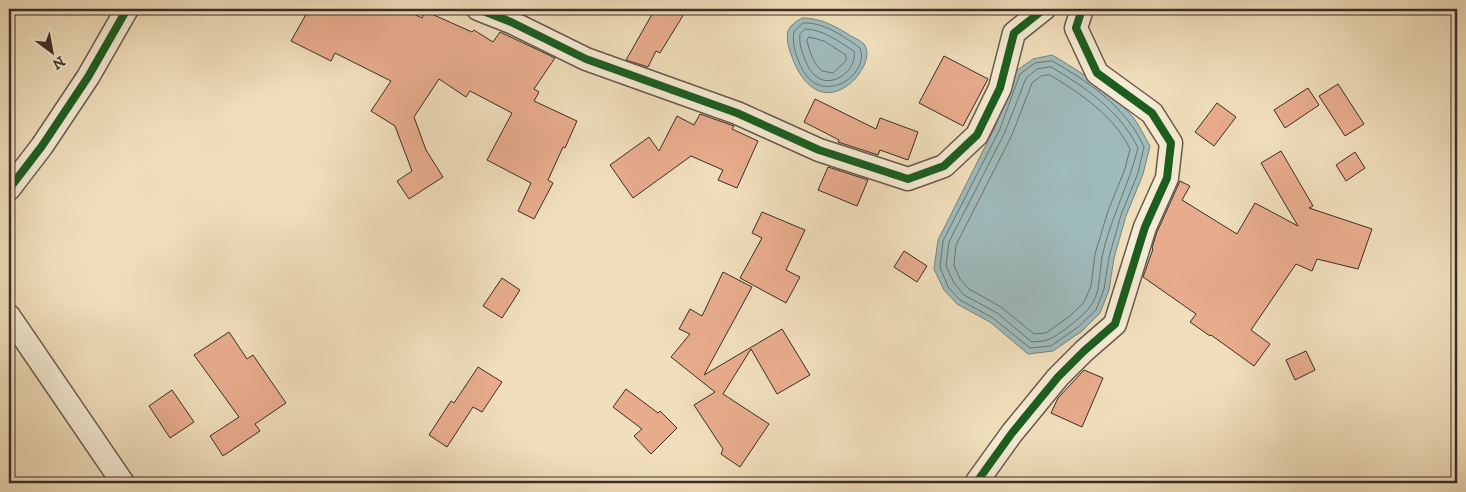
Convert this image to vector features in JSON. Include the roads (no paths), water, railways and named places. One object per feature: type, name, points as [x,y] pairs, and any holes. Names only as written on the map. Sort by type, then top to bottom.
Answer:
[{"type":"street","points":[[9,189],[42,146],[88,77],[127,9]]},
{"type":"street","points":[[478,9],[511,22],[586,59],[736,113],[819,150],[908,179],[944,166],[977,135],[1000,88],[1014,33],[1044,9]]},
{"type":"street","points":[[976,483],[1012,433],[1058,377],[1115,324],[1144,227],[1167,178],[1171,143],[1152,112],[1097,73],[1076,28],[1082,9]]},
{"type":"street","points":[[9,316],[123,483]]},
{"type":"water","points":[[802,18],[828,23],[864,44],[867,53],[865,63],[855,79],[845,87],[835,92],[826,93],[817,90],[809,85],[797,68],[789,48],[787,34],[790,27]]},
{"type":"water","points":[[1052,55],[1105,90],[1124,107],[1135,119],[1150,146],[1143,174],[1126,216],[1114,258],[1109,290],[1100,313],[1082,331],[1053,351],[1028,354],[990,322],[957,304],[944,290],[934,269],[938,240],[995,127],[1016,71],[1033,59]]}]
